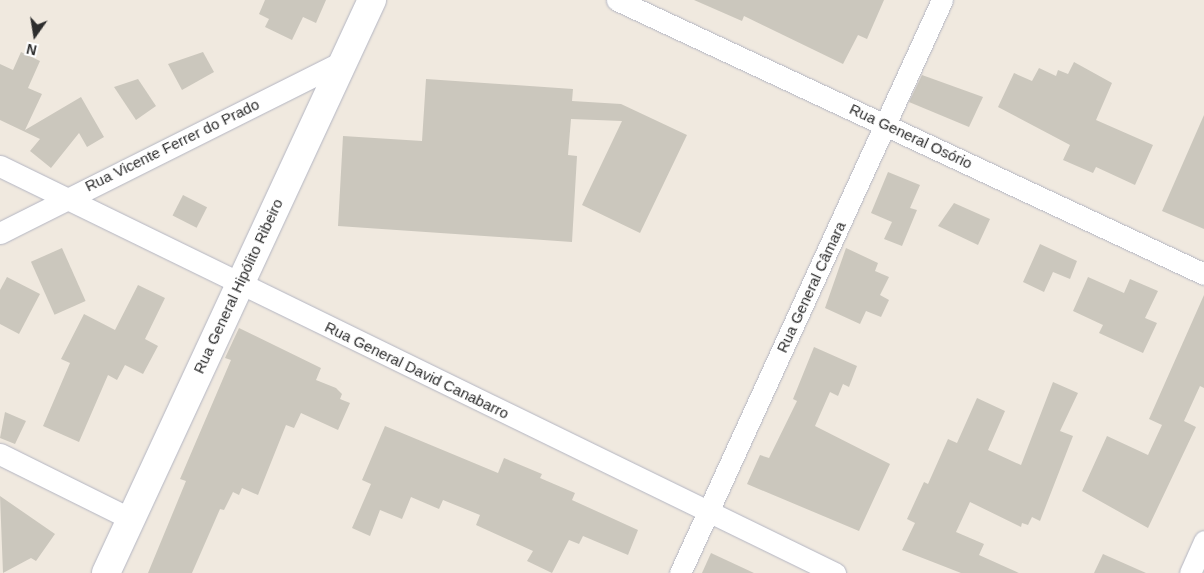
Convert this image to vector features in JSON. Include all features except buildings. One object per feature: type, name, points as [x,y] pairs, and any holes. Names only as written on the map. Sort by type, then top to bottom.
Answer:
[{"type":"street","name":"Rua General Hipólito Ribeiro","points":[[104,571],[372,0]]},
{"type":"street","name":"Rua General Osório","points":[[617,0],[1204,274]]},
{"type":"street","name":"Rua General Câmara","points":[[680,573],[942,0]]},
{"type":"street","name":"Rua Vicente Ferrer do Prado","points":[[0,233],[66,197],[345,60]]},
{"type":"street","name":"Rua General David Canabarro","points":[[0,166],[835,573]]},
{"type":"street","points":[[0,454],[129,518]]},
{"type":"street","points":[[1190,573],[1204,541]]}]
